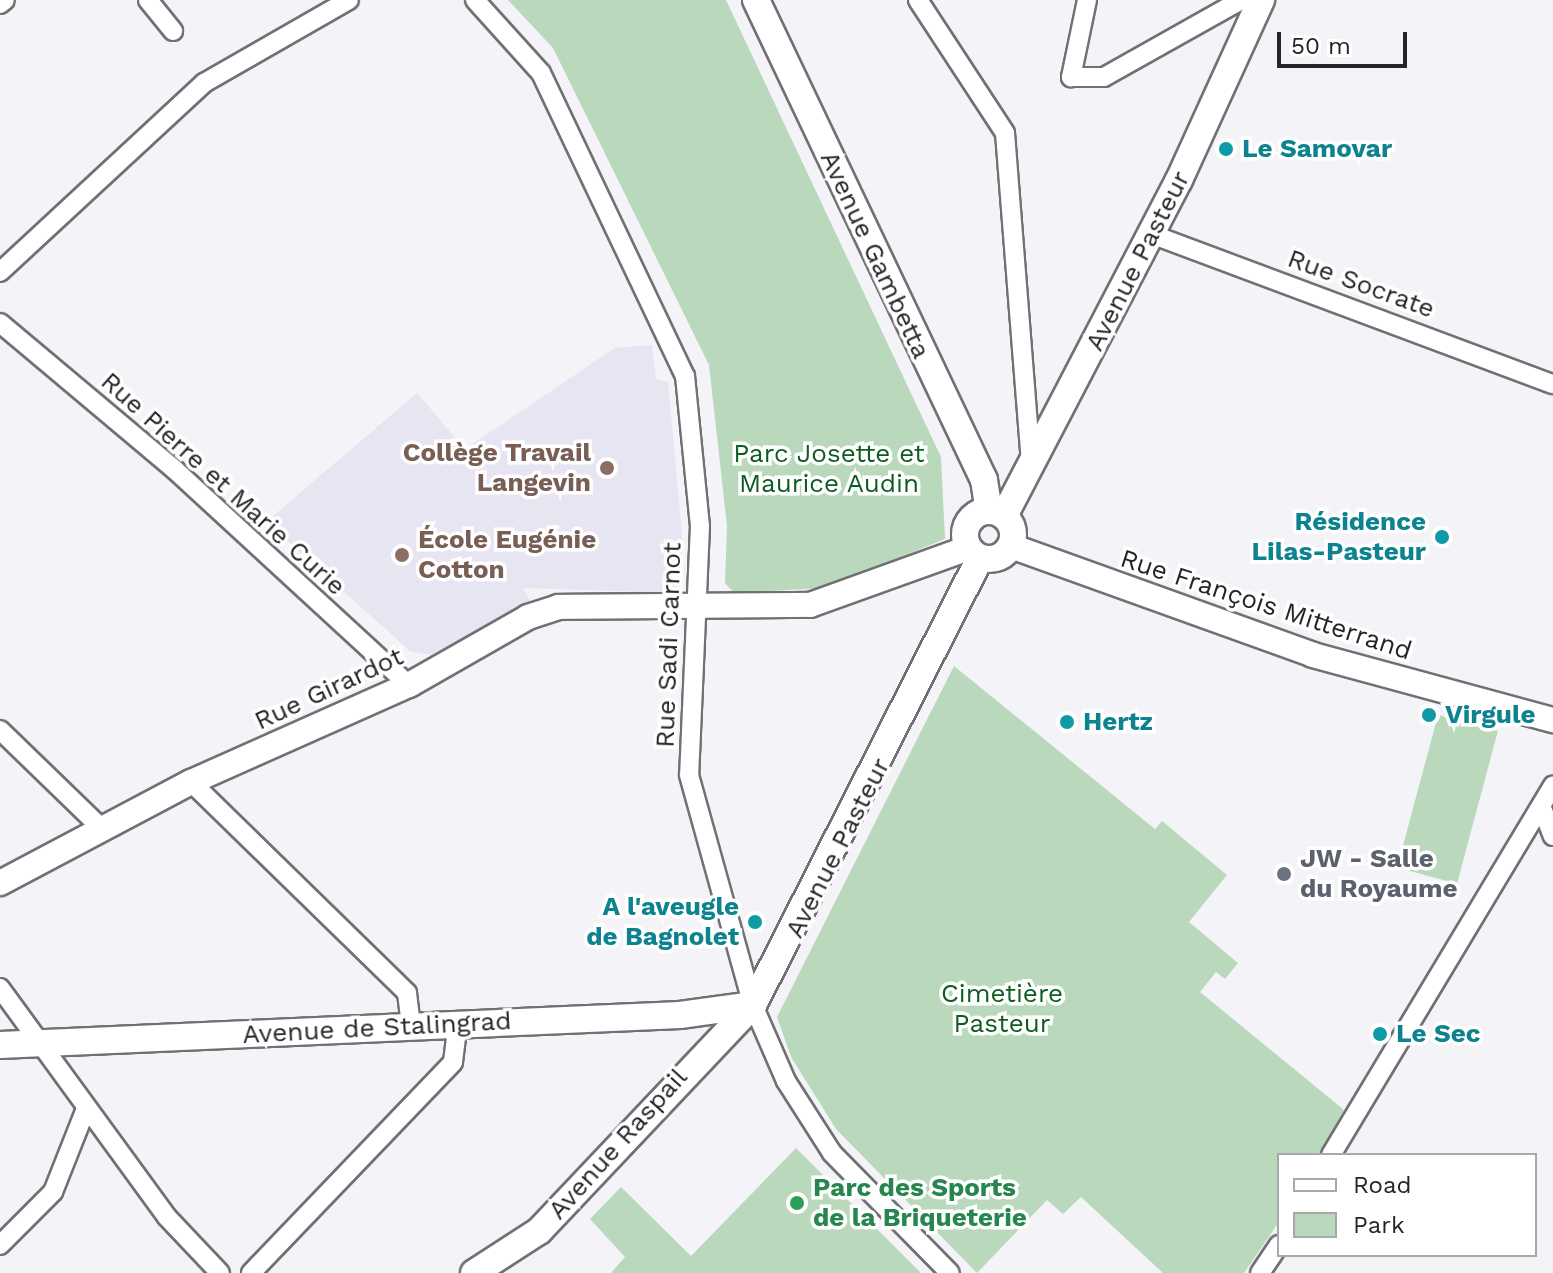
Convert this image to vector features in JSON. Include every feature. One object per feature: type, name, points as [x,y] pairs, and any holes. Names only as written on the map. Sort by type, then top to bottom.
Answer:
[{"type":"main road","name":"Avenue Gambetta","points":[[756,0],[984,480],[1011,546]]},
{"type":"main road","name":"Avenue Pasteur","points":[[753,1005],[974,553],[970,520],[997,514],[1031,469],[1151,234],[1255,0]]},
{"type":"main road","points":[[974,553],[995,559],[1011,546]]},
{"type":"main road","name":"Avenue de Stalingrad","points":[[0,1045],[458,1024],[753,1005]]},
{"type":"main road","name":"Avenue Raspail","points":[[474,1273],[539,1231],[753,1005]]},
{"type":"street","points":[[0,4],[5,0]]},
{"type":"street","points":[[148,0],[173,31]]},
{"type":"street","points":[[0,272],[204,83],[349,0]]},
{"type":"street","name":"Rue Sadi Carnot","points":[[475,0],[541,73],[685,376],[700,526],[689,775],[753,1005],[786,1081],[832,1153],[950,1273]]},
{"type":"street","points":[[918,0],[1005,133],[1031,469]]},
{"type":"street","points":[[1087,0],[1071,77],[1104,77],[1255,0]]},
{"type":"street","name":"Rue Socrate","points":[[1151,234],[1553,384]]},
{"type":"street","name":"Rue Pierre et Marie Curie","points":[[0,323],[175,470],[409,685]]},
{"type":"street","name":"Rue François Mitterrand","points":[[1011,546],[1313,655],[1553,720]]},
{"type":"street","points":[[696,610],[810,605],[974,553]]},
{"type":"street","name":"Rue Girardot","points":[[0,883],[191,782],[409,685],[528,617],[558,607],[696,610]]},
{"type":"street","points":[[0,730],[102,829]]},
{"type":"street","points":[[191,782],[407,993],[411,1026]]},
{"type":"street","points":[[1332,1153],[1516,836],[1542,808],[1553,785]]},
{"type":"street","points":[[1542,808],[1553,836]]},
{"type":"street","points":[[0,988],[85,1111],[220,1273]]},
{"type":"street","points":[[251,1273],[453,1062],[458,1024]]},
{"type":"street","points":[[0,1245],[53,1192],[85,1111]]},
{"type":"street","points":[[1260,1273],[1277,1248]]},
{"type":"shaded area","points":[[652,345],[656,379],[668,382],[682,535],[682,578],[674,593],[523,588],[530,601],[431,655],[410,651],[266,522],[417,393],[465,449],[615,348]]},
{"type":"green space","name":"Parc Josette et Maurice Audin","points":[[508,0],[726,0],[941,457],[945,539],[824,588],[734,593],[725,583],[727,526],[709,365],[553,48]]},
{"type":"green space","name":"Cimetière Pasteur","points":[[954,666],[1155,829],[1162,821],[1227,875],[1189,922],[1238,963],[1225,979],[1216,972],[1200,992],[1344,1110],[1319,1153],[1277,1153],[1277,1225],[1244,1273],[1163,1273],[1081,1197],[1063,1214],[1047,1200],[977,1273],[836,1129],[791,1057],[777,1017]]},
{"type":"green space","points":[[1438,715],[1498,731],[1457,884],[1397,868]]},
{"type":"green space","name":"Parc des Sports de la Briqueterie","points":[[796,1148],[921,1273],[611,1273],[625,1257],[590,1219],[621,1187],[691,1256]]},
{"type":"place","name":"Le Samovar","points":[[1226,149]]},
{"type":"place","name":"Collège Travail Langevin","points":[[607,468]]},
{"type":"place","name":"Résidence Lilas-Pasteur","points":[[1442,537]]},
{"type":"place","name":"École Eugénie Cotton","points":[[402,555]]},
{"type":"place","name":"Virgule","points":[[1429,715]]},
{"type":"place","name":"Hertz","points":[[1067,722]]},
{"type":"place","name":"JW - Salle du Royaume","points":[[1284,874]]},
{"type":"place","name":"A l'aveugle de Bagnolet","points":[[755,922]]},
{"type":"place","name":"Le Sec","points":[[1380,1034]]},
{"type":"place","name":"Parc des Sports de la Briqueterie","points":[[797,1203]]}]
